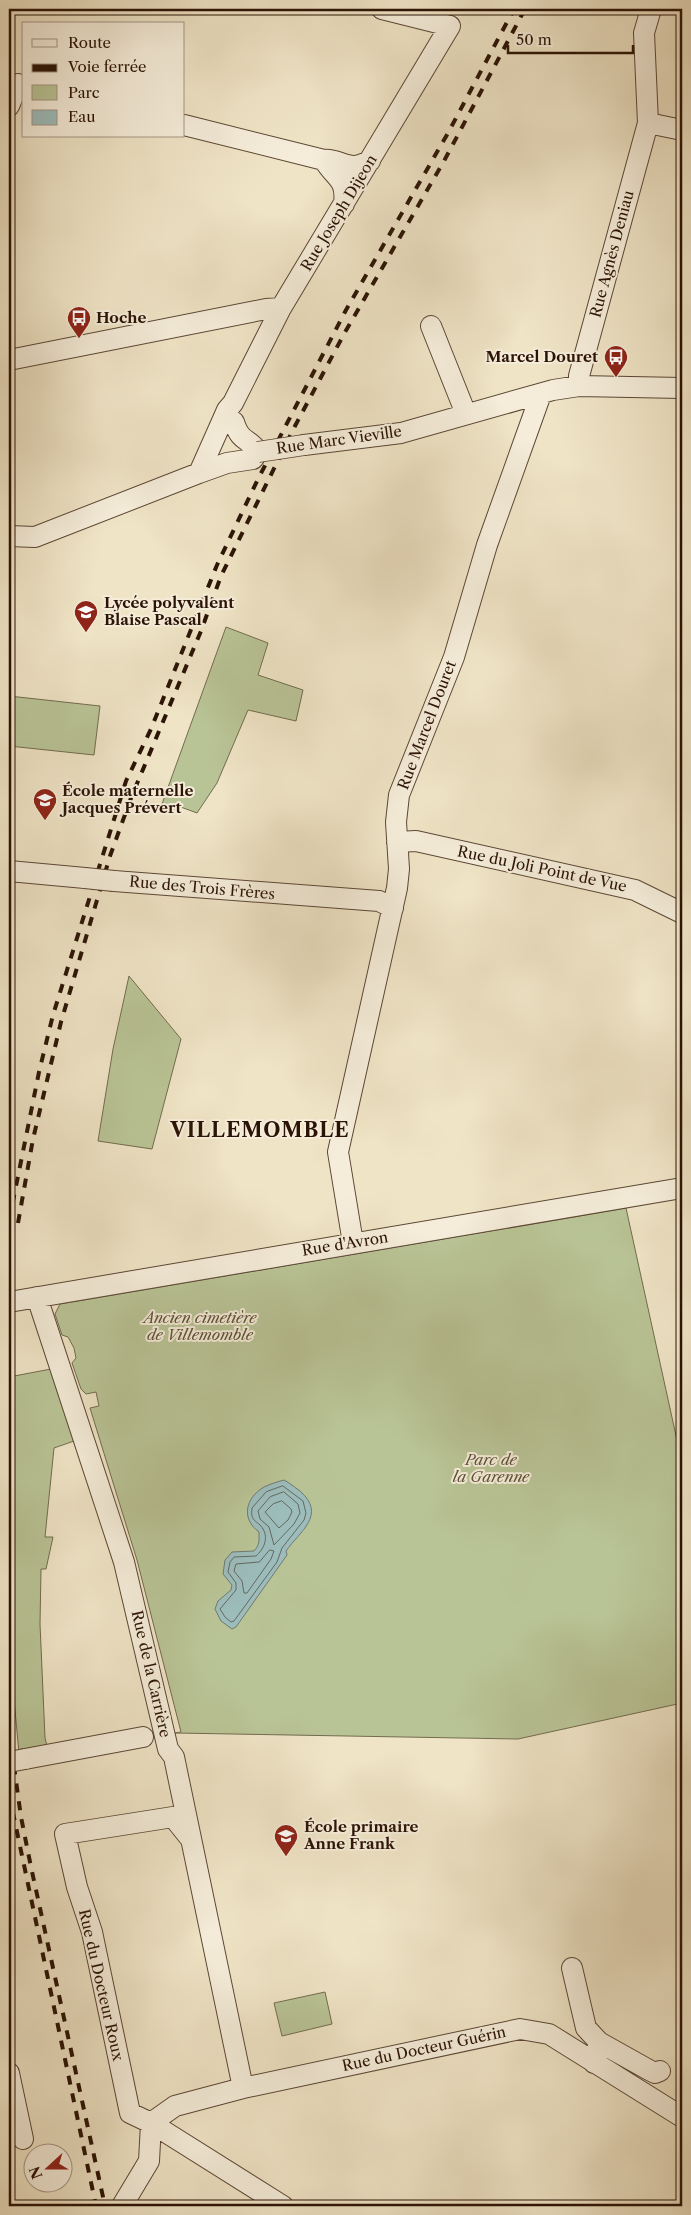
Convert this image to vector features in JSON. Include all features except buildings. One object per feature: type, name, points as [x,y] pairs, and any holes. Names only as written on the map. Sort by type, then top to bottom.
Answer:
[{"type":"street","name":"Rue Joseph Dijeon","points":[[207,470],[227,410],[234,412],[281,308],[450,26],[382,9]]},
{"type":"street","name":"Rue Agnès Deniau","points":[[579,386],[582,367],[648,123],[644,33],[651,9]]},
{"type":"street","points":[[9,106],[17,83]]},
{"type":"street","points":[[648,123],[682,130]]},
{"type":"street","points":[[185,125],[324,160],[329,159],[346,165],[367,166]]},
{"type":"street","points":[[324,160],[344,186],[346,192],[344,204]]},
{"type":"street","points":[[9,360],[266,309],[281,308]]},
{"type":"street","points":[[431,326],[466,414]]},
{"type":"street","name":"Rue Marc Vieville","points":[[9,536],[35,538],[207,470],[253,459],[258,452],[400,432],[541,394],[579,386],[682,388]]},
{"type":"street","name":"Rue Marcel Douret","points":[[353,1243],[338,1152],[393,908],[398,869],[396,822],[399,795],[454,657],[487,545],[531,427],[541,394]]},
{"type":"street","points":[[234,412],[238,434],[254,446],[258,452]]},
{"type":"street","name":"Rue du Joli Point de Vue","points":[[397,842],[416,841],[636,890],[682,912]]},
{"type":"street","name":"Rue des Trois Frères","points":[[9,871],[379,902],[393,908]]},
{"type":"street","name":"Rue d'Avron","points":[[9,1302],[682,1188]]},
{"type":"street","name":"Rue de la Carrière","points":[[37,1297],[124,1562],[168,1749],[174,1757],[243,2088]]},
{"type":"street","points":[[17,1760],[143,1737]]},
{"type":"street","name":"Rue du Docteur Roux","points":[[151,2123],[130,2113],[92,1932],[77,1888],[65,1834],[173,1817],[191,1839]]},
{"type":"street","points":[[572,1968],[586,2028],[599,2042],[648,2070],[655,2073],[660,2071]]},
{"type":"street","name":"Rue du Docteur Guérin","points":[[151,2123],[176,2106],[243,2088],[520,2029],[549,2034],[682,2117]]},
{"type":"street","points":[[594,2063],[599,2042]]},
{"type":"street","points":[[9,2073],[23,2139]]},
{"type":"street","points":[[122,2206],[149,2161],[151,2123],[283,2206]]},
{"type":"green space","points":[[226,627],[268,643],[258,675],[303,690],[296,721],[248,710],[217,783],[197,813],[178,806],[177,810],[162,804]]},
{"type":"green space","points":[[9,696],[100,706],[94,755],[9,746]]},
{"type":"green space","points":[[129,976],[181,1039],[152,1149],[98,1141],[113,1049]]},
{"type":"green space","name":"Parc de la Garenne","points":[[626,1208],[682,1463],[682,1703],[518,1739],[175,1733],[181,1732],[137,1560],[90,1408],[99,1406],[96,1392],[86,1394],[81,1389],[72,1363],[76,1358],[74,1348],[68,1337],[62,1335],[55,1314],[60,1304]]},
{"type":"green space","points":[[51,1369],[74,1441],[54,1448],[45,1537],[53,1537],[46,1569],[41,1569],[40,1624],[45,1738],[47,1746],[19,1753],[11,1667],[9,1377]]},
{"type":"green space","points":[[325,1992],[332,2024],[282,2036],[274,2003]]},
{"type":"water","points":[[284,1480],[300,1491],[308,1500],[311,1515],[304,1530],[286,1551],[287,1555],[236,1627],[232,1629],[221,1621],[215,1609],[218,1601],[231,1590],[232,1585],[223,1574],[225,1560],[232,1552],[254,1551],[256,1549],[259,1542],[259,1532],[250,1521],[248,1515],[249,1503],[264,1487]]},
{"type":"railway","points":[[9,1221],[39,1072],[53,1015],[126,781],[151,729],[217,565],[258,479],[346,310],[448,133],[514,9]]},
{"type":"railway","points":[[18,1223],[33,1139],[61,1022],[110,856],[131,798],[201,631],[221,576],[295,426],[344,334],[444,161],[525,9]]},
{"type":"railway","points":[[9,1730],[21,1817],[31,1867],[105,2206]]},
{"type":"railway","points":[[9,1794],[96,2206]]},
{"type":"place","name":"Hoche","points":[[79,339]]},
{"type":"place","name":"Marcel Douret","points":[[616,378]]},
{"type":"place","name":"Lycée polyvalent Blaise Pascal","points":[[86,633]]},
{"type":"place","name":"École maternelle Jacques Prévert","points":[[45,821]]},
{"type":"place","name":"École primaire Anne Frank","points":[[286,1857]]},
{"type":"district","name":"VILLEMOMBLE","points":[[260,1130]]},
{"type":"park label","name":"Ancien cimetière de Villemomble","points":[[200,1326]]}]
